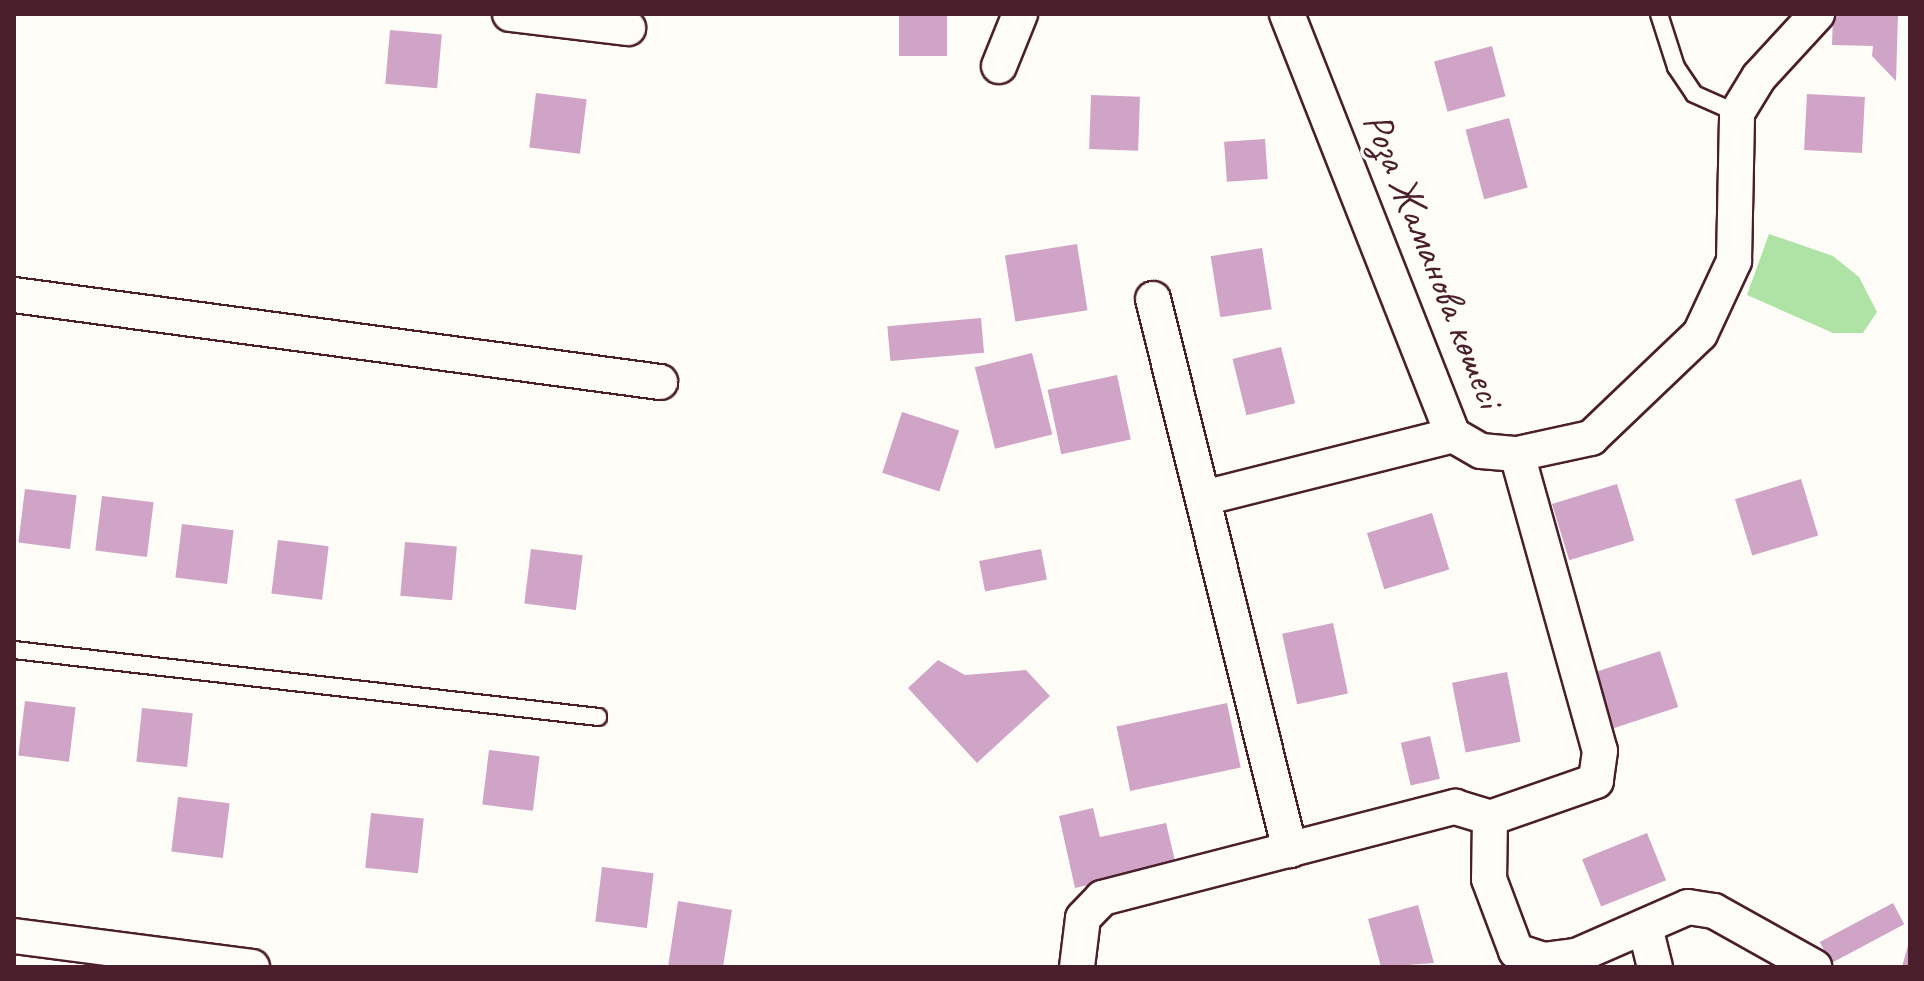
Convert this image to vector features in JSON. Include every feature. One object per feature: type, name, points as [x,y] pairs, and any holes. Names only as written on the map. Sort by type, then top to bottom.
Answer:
[{"type":"street","points":[[510,14],[628,28]]},
{"type":"street","points":[[999,66],[1020,14]]},
{"type":"street","name":"Роза Жаманова көшесі","points":[[1287,14],[1453,435],[1481,451],[1517,454],[1600,751],[1596,781],[1490,818]]},
{"type":"street","points":[[1517,454],[1591,438],[1700,334],[1734,261],[1737,113],[1759,77],[1817,14]]},
{"type":"street","points":[[14,295],[660,382]]},
{"type":"street","points":[[1153,299],[1290,850]]},
{"type":"street","points":[[1203,498],[1453,435]]},
{"type":"street","points":[[1077,967],[1083,918],[1102,898],[1455,807],[1490,818],[1489,879],[1516,951],[1543,960],[1576,956],[1688,907],[1714,911],[1814,967]]},
{"type":"street","points":[[1645,927],[1655,967]]},
{"type":"street","points":[[14,936],[252,967]]},
{"type":"lane","points":[[1659,14],[1676,67],[1694,94],[1737,113]]},
{"type":"lane","points":[[14,650],[598,717]]},
{"type":"green space","points":[[1769,234],[1833,256],[1859,277],[1877,312],[1863,333],[1833,333],[1747,295]]},
{"type":"building","points":[[899,14],[947,14],[947,56],[899,56]]},
{"type":"building","points":[[1833,14],[1898,14],[1896,81],[1872,56],[1873,46],[1832,45]]},
{"type":"building","points":[[390,30],[442,35],[437,88],[385,84]]},
{"type":"building","points":[[1492,46],[1505,96],[1448,112],[1434,62]]},
{"type":"building","points":[[536,93],[587,99],[580,154],[529,148]]},
{"type":"building","points":[[1807,94],[1865,97],[1862,153],[1804,150]]},
{"type":"building","points":[[1091,95],[1140,97],[1138,151],[1089,149]]},
{"type":"building","points":[[1509,118],[1528,188],[1484,199],[1466,130]]},
{"type":"building","points":[[1265,139],[1268,179],[1227,182],[1224,142]]},
{"type":"building","points":[[1077,244],[1087,310],[1015,322],[1005,255]]},
{"type":"building","points":[[1262,248],[1272,309],[1220,317],[1211,256]]},
{"type":"building","points":[[981,318],[984,353],[890,361],[887,326]]},
{"type":"building","points":[[1281,347],[1295,403],[1247,415],[1232,359]]},
{"type":"building","points":[[1032,353],[1052,435],[995,449],[975,367]]},
{"type":"building","points":[[1117,375],[1131,440],[1061,454],[1048,390]]},
{"type":"building","points":[[902,412],[959,431],[939,491],[882,473]]},
{"type":"building","points":[[1801,479],[1818,535],[1752,556],[1735,499]]},
{"type":"building","points":[[1617,484],[1634,540],[1569,560],[1552,504]]},
{"type":"building","points":[[25,489],[77,495],[70,549],[18,543]]},
{"type":"building","points":[[102,496],[154,502],[147,557],[95,551]]},
{"type":"building","points":[[1432,513],[1449,569],[1384,589],[1367,533]]},
{"type":"building","points":[[182,524],[234,530],[227,584],[175,578]]},
{"type":"building","points":[[278,540],[329,546],[322,600],[271,594]]},
{"type":"building","points":[[405,542],[457,547],[452,600],[400,596]]},
{"type":"building","points":[[531,549],[583,555],[576,610],[524,604]]},
{"type":"building","points":[[1041,549],[1047,579],[985,591],[979,561]]},
{"type":"building","points":[[1333,623],[1348,693],[1297,704],[1282,634]]},
{"type":"building","points":[[1660,651],[1678,707],[1614,728],[1595,672]]},
{"type":"building","points":[[938,660],[965,675],[1026,670],[1050,696],[977,763],[908,688]]},
{"type":"building","points":[[1507,672],[1521,742],[1466,752],[1452,683]]},
{"type":"building","points":[[25,701],[76,707],[69,762],[18,756]]},
{"type":"building","points":[[1227,703],[1241,768],[1130,791],[1116,726]]},
{"type":"building","points":[[142,708],[193,713],[187,767],[136,762]]},
{"type":"building","points":[[1430,736],[1440,779],[1411,786],[1401,743]]},
{"type":"building","points":[[489,750],[540,756],[533,811],[482,805]]},
{"type":"building","points":[[178,797],[230,803],[223,858],[171,852]]},
{"type":"building","points":[[1093,808],[1100,837],[1166,823],[1176,865],[1075,888],[1059,816]]},
{"type":"building","points":[[371,813],[424,819],[418,873],[365,868]]},
{"type":"building","points":[[1647,833],[1666,880],[1601,907],[1582,859]]},
{"type":"building","points":[[602,867],[654,873],[647,928],[595,922]]},
{"type":"building","points":[[678,901],[732,910],[723,967],[668,967]]},
{"type":"building","points":[[1893,903],[1904,924],[1831,963],[1820,942]]},
{"type":"building","points":[[1418,905],[1434,963],[1381,967],[1368,919]]},
{"type":"building","points":[[1909,942],[1910,967],[1902,967]]}]
